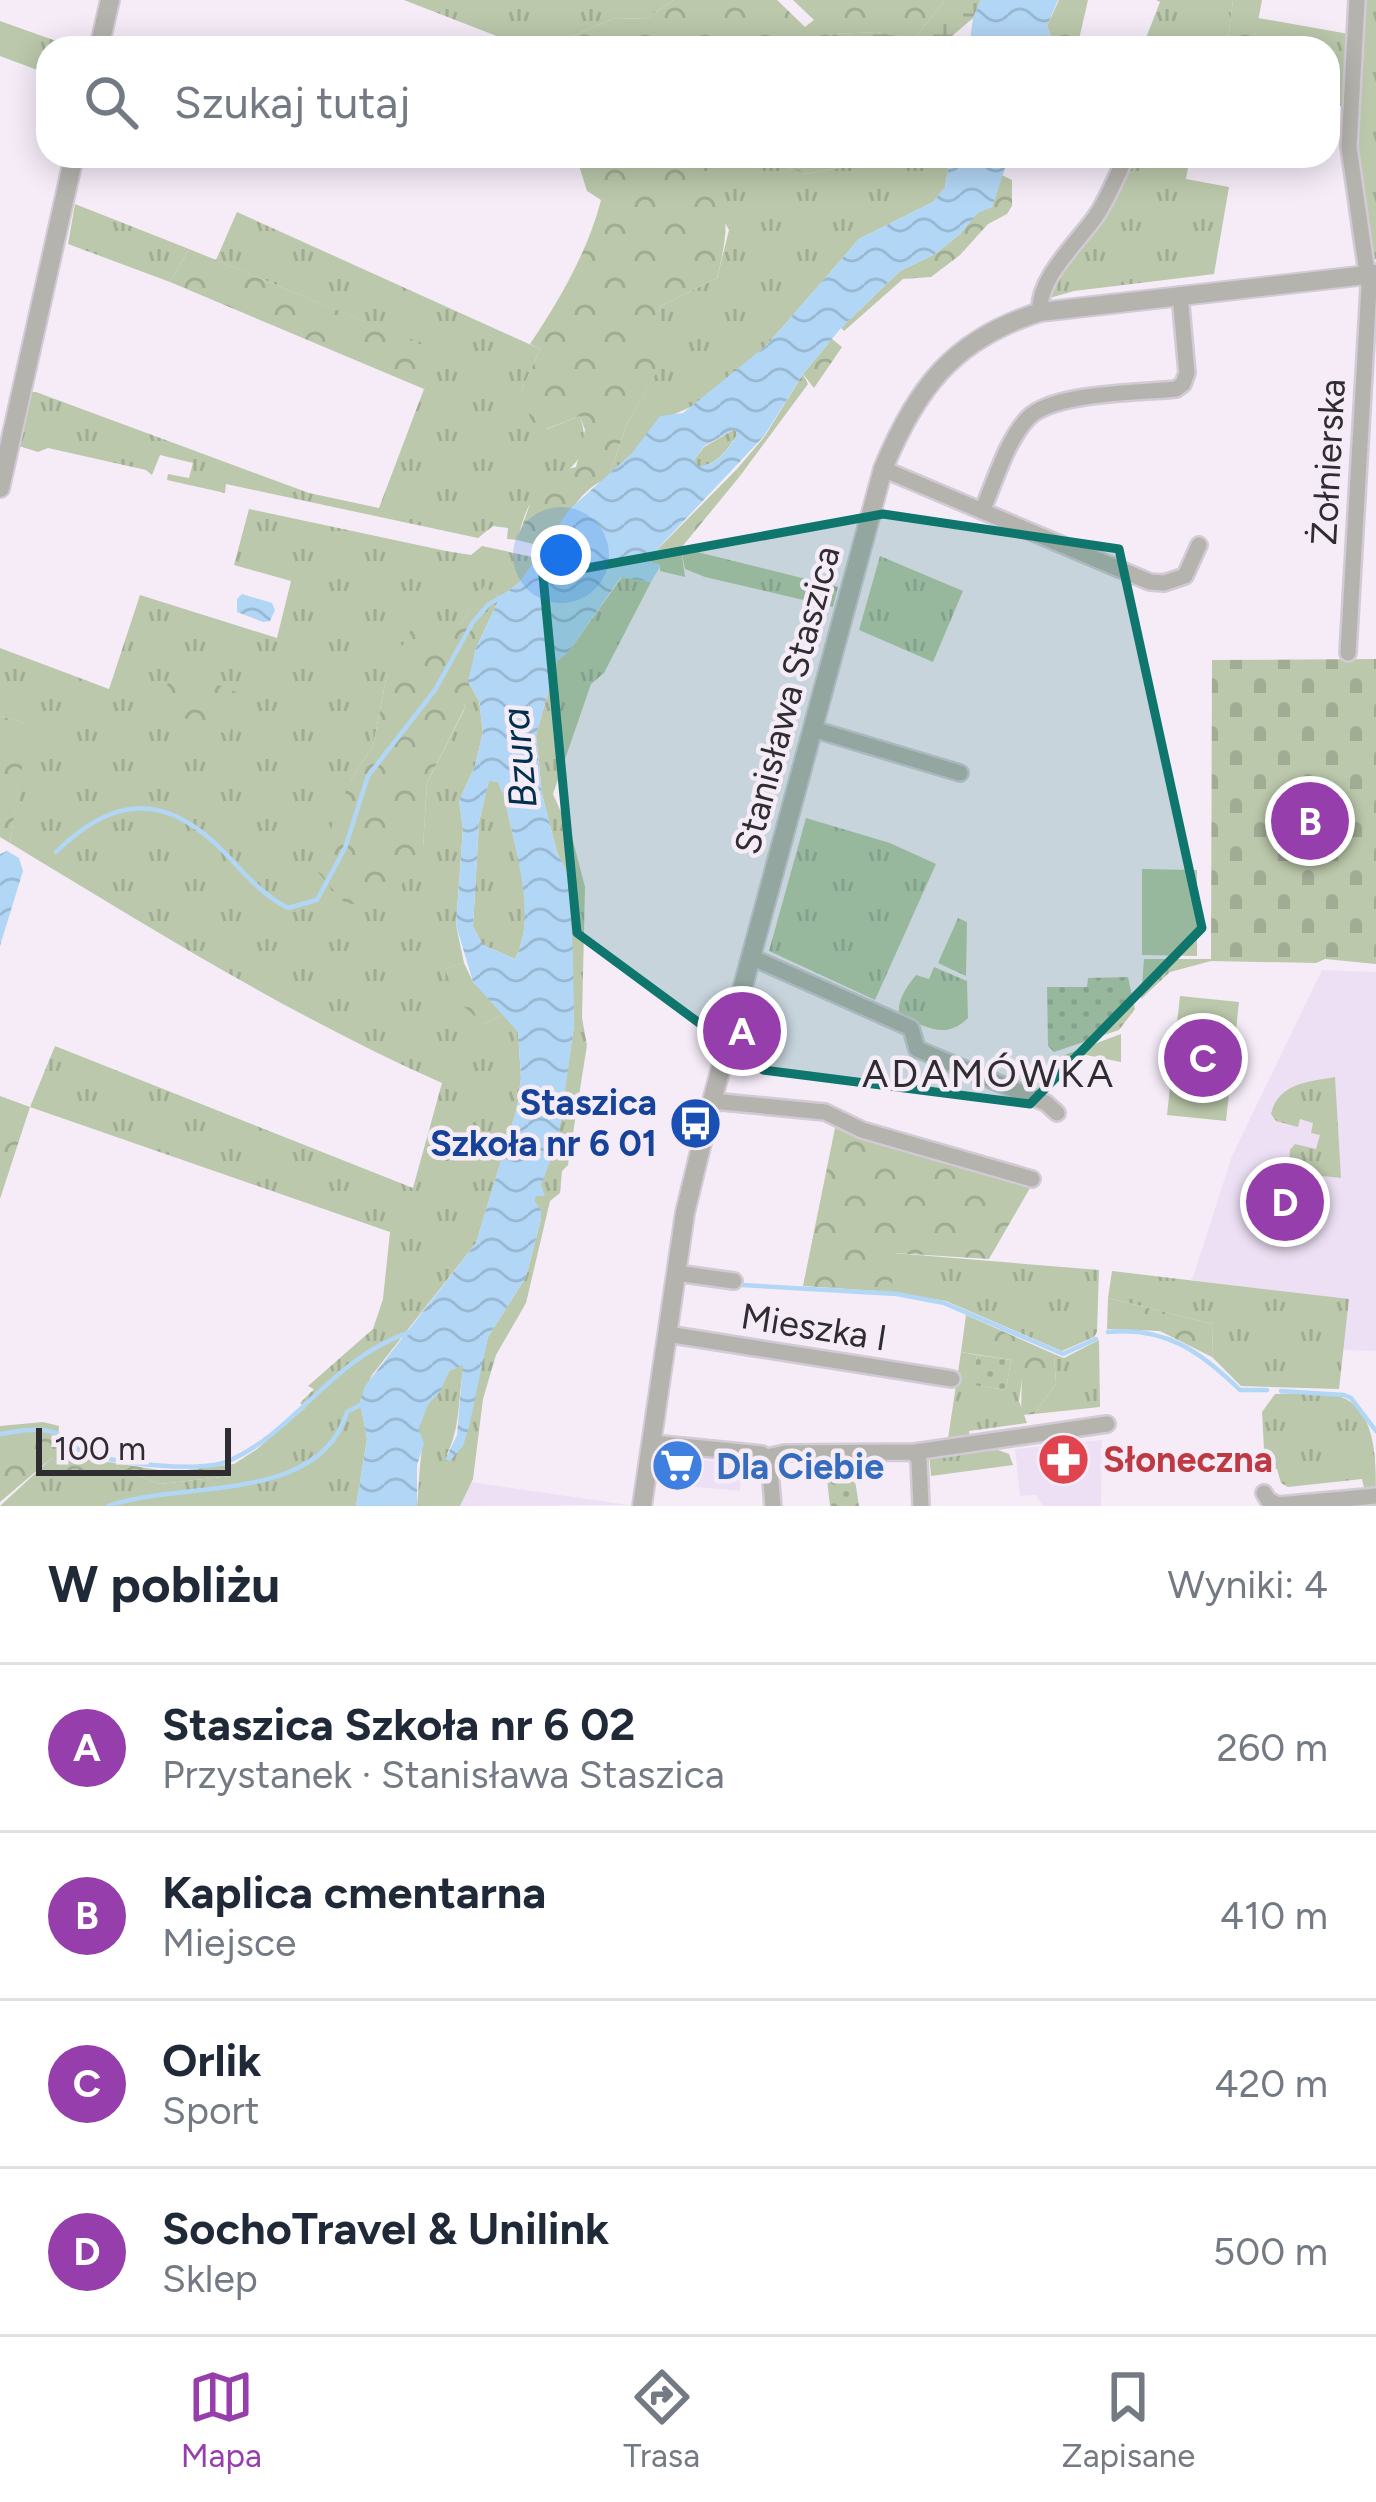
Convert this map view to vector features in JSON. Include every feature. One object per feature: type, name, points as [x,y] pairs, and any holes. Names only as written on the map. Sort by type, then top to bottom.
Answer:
[{"type":"street","points":[[102,36],[110,0]]},
{"type":"street","name":"Żołnierska","points":[[1348,653],[1372,274],[1349,147],[1357,0]]},
{"type":"street","points":[[0,488],[71,168]]},
{"type":"street","points":[[1040,312],[1040,299],[1053,274],[1099,211],[1120,168]]},
{"type":"street","name":"Stanisława Staszica","points":[[642,1506],[685,1214],[712,1101],[883,470],[909,410],[944,366],[977,339],[1040,312],[1372,274]]},
{"type":"street","points":[[982,511],[1018,433],[1036,411],[1064,401],[1176,389],[1184,384],[1180,295]]},
{"type":"street","points":[[883,470],[1150,582],[1164,584],[1185,576],[1198,545]]},
{"type":"street","points":[[813,729],[960,773]]},
{"type":"street","points":[[751,957],[910,1028],[917,1048],[1046,1103],[1057,1113]]},
{"type":"street","points":[[712,1101],[825,1112],[862,1130],[1032,1179]]},
{"type":"street","points":[[676,1274],[734,1281]]},
{"type":"street","name":"Mieszka I","points":[[667,1334],[952,1379]]},
{"type":"street","points":[[652,1443],[756,1452],[767,1457],[914,1452],[1107,1424]]},
{"type":"street","points":[[914,1452],[919,1461],[921,1506]]},
{"type":"street","points":[[767,1457],[773,1506]]},
{"type":"street","points":[[1269,1501],[1376,1496]]},
{"type":"highlighted area","points":[[883,514],[1119,549],[1202,928],[1030,1104],[763,1070],[577,933],[543,576]]},
{"type":"shaded area","points":[[1322,970],[1376,972],[1376,1351],[1343,1350],[1349,1300],[1192,1280],[1232,1156]]},
{"type":"shaded area","points":[[1102,1440],[1101,1506],[1043,1506],[1036,1495],[1020,1496],[1015,1449]]},
{"type":"shaded area","points":[[674,1458],[742,1463],[740,1491],[656,1483],[659,1464]]},
{"type":"shaded area","points":[[471,1482],[629,1505],[460,1506]]},
{"type":"green space","points":[[404,0],[674,0],[645,19],[615,18],[573,36],[496,36]]},
{"type":"green space","points":[[674,0],[777,0],[805,27],[814,20],[793,0],[945,0],[916,36],[877,32],[573,36],[615,18],[645,19]]},
{"type":"green space","points":[[945,0],[981,0],[973,18],[952,36],[916,36]]},
{"type":"green space","points":[[1059,0],[1088,0],[1080,36],[1051,36],[1047,26]]},
{"type":"green space","points":[[1156,0],[1233,0],[1228,36],[1147,36],[1160,2]]},
{"type":"green space","points":[[1233,0],[1262,0],[1255,36],[1228,36]]},
{"type":"green space","points":[[1362,0],[1376,0],[1376,259],[1371,259],[1356,161]]},
{"type":"green space","points":[[1258,18],[1349,34],[1347,107],[1340,106],[1340,36],[1255,36]]},
{"type":"green space","points":[[0,21],[42,36],[36,36],[36,70],[0,56]]},
{"type":"green space","points":[[833,34],[898,36],[831,36]]},
{"type":"green space","points":[[580,168],[700,168],[722,201],[724,244],[717,278],[659,307],[666,356],[627,424],[608,478],[580,499],[546,547],[517,540],[530,504],[550,474],[576,467],[585,430],[580,416],[546,429],[531,421],[522,390],[540,349],[530,344],[571,275],[601,200],[587,191]]},
{"type":"green space","points":[[695,168],[789,168],[805,174],[839,168],[948,168],[945,187],[933,202],[859,239],[766,346],[693,406],[670,416],[608,478],[627,424],[665,357],[659,307],[717,278],[729,230]]},
{"type":"green space","points":[[789,168],[839,168],[805,174]]},
{"type":"green space","points":[[1128,168],[1188,168],[1186,179],[1229,187],[1214,274],[1074,291],[1046,299],[1108,211]]},
{"type":"green space","points":[[1002,175],[1012,180],[1012,206],[1007,214],[988,224],[960,255],[931,277],[903,279],[844,331],[841,328],[900,271],[935,254],[978,212],[992,207]]},
{"type":"green space","points":[[75,204],[189,249],[170,282],[68,244]]},
{"type":"green space","points":[[237,212],[540,349],[522,390],[547,429],[580,416],[583,447],[571,467],[531,503],[517,540],[507,539],[508,528],[493,526],[478,538],[226,484],[225,493],[167,480],[168,474],[189,478],[193,463],[160,455],[152,475],[48,448],[38,452],[19,446],[32,392],[36,392],[309,493],[379,508],[442,354],[216,260]]},
{"type":"green space","points":[[189,249],[443,354],[424,389],[170,282]]},
{"type":"green space","points":[[832,339],[842,347],[814,388],[803,374]]},
{"type":"green space","points":[[803,374],[808,384],[740,476],[737,469],[765,436]]},
{"type":"green space","points":[[735,429],[737,435],[721,456],[698,467],[694,460],[704,447]]},
{"type":"green space","points":[[737,469],[740,476],[681,548],[685,577],[660,571],[660,565],[646,561]]},
{"type":"green space","points":[[249,509],[446,551],[471,555],[482,546],[537,558],[520,582],[500,597],[484,587],[460,626],[387,674],[373,746],[350,781],[423,847],[427,783],[464,710],[468,681],[479,701],[483,732],[475,766],[459,801],[463,828],[456,925],[464,963],[445,969],[484,1024],[504,1014],[518,1032],[521,1078],[517,1108],[476,1243],[372,1375],[360,1401],[367,1439],[356,1506],[0,1506],[53,1457],[116,1467],[160,1484],[231,1476],[262,1456],[257,1449],[305,1408],[300,1403],[314,1389],[308,1386],[373,1329],[383,1299],[390,1232],[30,1107],[55,1046],[413,1188],[442,1083],[276,1000],[10,843],[28,724],[0,716],[0,648],[109,689],[140,595],[277,638],[291,581],[234,565]]},
{"type":"green space","points":[[681,548],[838,587],[833,607],[705,577],[685,569]]},
{"type":"green space","points":[[880,556],[963,591],[933,662],[859,630]]},
{"type":"green space","points":[[622,577],[651,582],[604,673],[591,684],[553,794],[572,837],[585,887],[582,1018],[587,1045],[568,1165],[562,1171],[560,1193],[550,1201],[526,1303],[496,1355],[483,1399],[473,1479],[460,1506],[417,1506],[423,1415],[449,1371],[464,1364],[457,1422],[447,1454],[451,1460],[488,1337],[526,1277],[541,1219],[534,1200],[557,1143],[574,1025],[569,877],[557,852],[542,794],[536,735],[557,661]]},
{"type":"green space","points":[[484,586],[500,597],[476,648],[464,709],[427,783],[423,847],[388,909],[345,903],[315,869],[350,781],[373,746],[387,674],[419,615],[460,626]]},
{"type":"green space","points":[[1376,659],[1376,964],[1325,959],[1316,963],[1211,961],[1212,660]]},
{"type":"green space","points":[[174,668],[244,695],[229,735],[158,708]]},
{"type":"green space","points":[[0,716],[29,724],[10,843],[0,837]]},
{"type":"green space","points":[[489,780],[498,782],[505,799],[522,880],[525,921],[515,959],[483,945],[473,927],[479,822]]},
{"type":"green space","points":[[806,818],[890,843],[936,864],[875,1000],[769,951]]},
{"type":"green space","points":[[1142,869],[1197,870],[1197,956],[1142,955]]},
{"type":"green space","points":[[958,918],[967,922],[966,976],[938,963]]},
{"type":"green space","points":[[1144,959],[1211,961],[1170,972],[1141,999]]},
{"type":"green space","points":[[464,963],[473,982],[504,1014],[484,1024],[463,1006],[444,969]]},
{"type":"green space","points":[[934,967],[967,981],[968,1018],[951,1029],[926,1027],[899,1015],[909,984],[916,975],[929,979]]},
{"type":"green space","points":[[1128,977],[1135,1009],[1119,1030],[1054,1052],[1048,1046],[1047,987],[1087,987],[1088,978]]},
{"type":"green space","points":[[1180,996],[1239,1002],[1226,1121],[1167,1115]]},
{"type":"green space","points":[[1121,1034],[1121,1062],[1086,1055],[1054,1059]]},
{"type":"green space","points":[[1335,1077],[1341,1178],[1303,1174],[1289,1164],[1290,1150],[1295,1144],[1316,1149],[1320,1135],[1311,1133],[1313,1123],[1300,1119],[1298,1127],[1276,1121],[1271,1114],[1287,1090]]},
{"type":"green space","points":[[0,1096],[30,1107],[0,1199]]},
{"type":"green space","points":[[835,1128],[1030,1188],[989,1259],[894,1253],[892,1292],[803,1286]]},
{"type":"green space","points":[[893,1253],[1099,1270],[1097,1332],[1062,1351],[946,1301],[892,1292]]},
{"type":"green space","points":[[1112,1271],[1349,1299],[1339,1389],[1241,1386],[1212,1357],[1213,1324],[1108,1298]]},
{"type":"green space","points":[[1108,1298],[1213,1324],[1212,1357],[1160,1331],[1107,1329]]},
{"type":"green space","points":[[966,1315],[1054,1354],[1056,1384],[1034,1414],[1021,1415],[1022,1372],[1011,1360],[961,1352]]},
{"type":"green space","points":[[1099,1340],[1100,1407],[1034,1414],[1056,1384],[1054,1354],[1064,1358]]},
{"type":"green space","points":[[961,1352],[977,1355],[973,1385],[1006,1390],[1011,1360],[1023,1372],[1019,1401],[1027,1423],[969,1431],[970,1440],[947,1445]]},
{"type":"green space","points":[[977,1355],[1011,1360],[1006,1390],[972,1385]]},
{"type":"green space","points":[[1275,1394],[1333,1395],[1358,1408],[1371,1433],[1376,1490],[1365,1492],[1362,1479],[1288,1487],[1281,1483],[1277,1469],[1265,1468],[1262,1412]]},
{"type":"green space","points":[[43,1422],[59,1426],[58,1439],[70,1453],[83,1458],[172,1472],[234,1464],[257,1449],[263,1457],[231,1476],[160,1484],[116,1467],[104,1476],[80,1481],[53,1457],[0,1502],[0,1426]]},
{"type":"green space","points":[[998,1450],[1009,1454],[1013,1465],[931,1476],[929,1454]]},
{"type":"green space","points":[[825,1461],[852,1461],[859,1506],[830,1506]]},
{"type":"water","points":[[981,0],[1058,0],[1047,26],[1051,36],[971,36]]},
{"type":"water","name":"Bzura","points":[[948,168],[1005,168],[992,207],[978,213],[935,254],[900,271],[841,328],[803,374],[764,436],[647,560],[661,565],[651,582],[621,577],[557,661],[536,735],[542,794],[557,852],[569,877],[574,1025],[557,1143],[541,1185],[545,1196],[534,1200],[541,1219],[526,1277],[488,1337],[463,1446],[450,1461],[445,1460],[457,1435],[463,1365],[449,1371],[419,1429],[424,1444],[417,1465],[417,1506],[356,1506],[367,1439],[360,1401],[365,1386],[476,1243],[517,1108],[521,1078],[518,1032],[473,982],[456,925],[463,828],[459,801],[475,766],[483,732],[479,701],[468,681],[476,648],[500,597],[520,582],[569,510],[632,453],[660,416],[683,413],[766,346],[859,239],[933,202],[945,187]],"holes":[[[735,429],[737,435],[721,456],[698,466],[694,460],[704,446]],[[489,781],[498,782],[522,881],[524,923],[515,959],[483,945],[473,927],[479,822]]]},
{"type":"water","points":[[242,594],[272,603],[275,610],[270,621],[237,612]]},
{"type":"water","points":[[7,851],[19,858],[23,871],[0,946],[0,854]]},
{"type":"waterway","points":[[56,852],[77,833],[119,811],[161,811],[203,833],[261,890],[288,908],[317,900],[345,848],[368,776],[435,690],[473,622],[501,597]]},
{"type":"waterway","points":[[742,1285],[897,1294],[944,1303],[1063,1354],[1096,1339]]},
{"type":"waterway","points":[[0,1434],[49,1431],[85,1453],[138,1463],[217,1464],[255,1447],[358,1359],[410,1332]]},
{"type":"waterway","points":[[1108,1332],[1165,1338],[1196,1353],[1240,1390],[1267,1390]]},
{"type":"waterway","points":[[1281,1391],[1344,1395],[1376,1431]]},
{"type":"waterway","points":[[108,1506],[279,1476],[309,1462],[332,1442],[347,1412],[364,1403]]},
{"type":"place","name":"Kaplica cmentarna","points":[[1310,821]]},
{"type":"place","name":"Staszica Szkoła nr 6 02","points":[[742,1031]]},
{"type":"place","name":"Orlik","points":[[1203,1058]]},
{"type":"place","name":"Staszica Szkoła nr 6 01","points":[[696,1123]]},
{"type":"place","name":"SochoTravel & Unilink","points":[[1285,1202]]},
{"type":"place","name":"Słoneczna","points":[[1064,1459]]},
{"type":"place","name":"Dla Ciebie","points":[[677,1466]]},
{"type":"district","name":"ADAMÓWKA","points":[[989,1073]]}]
